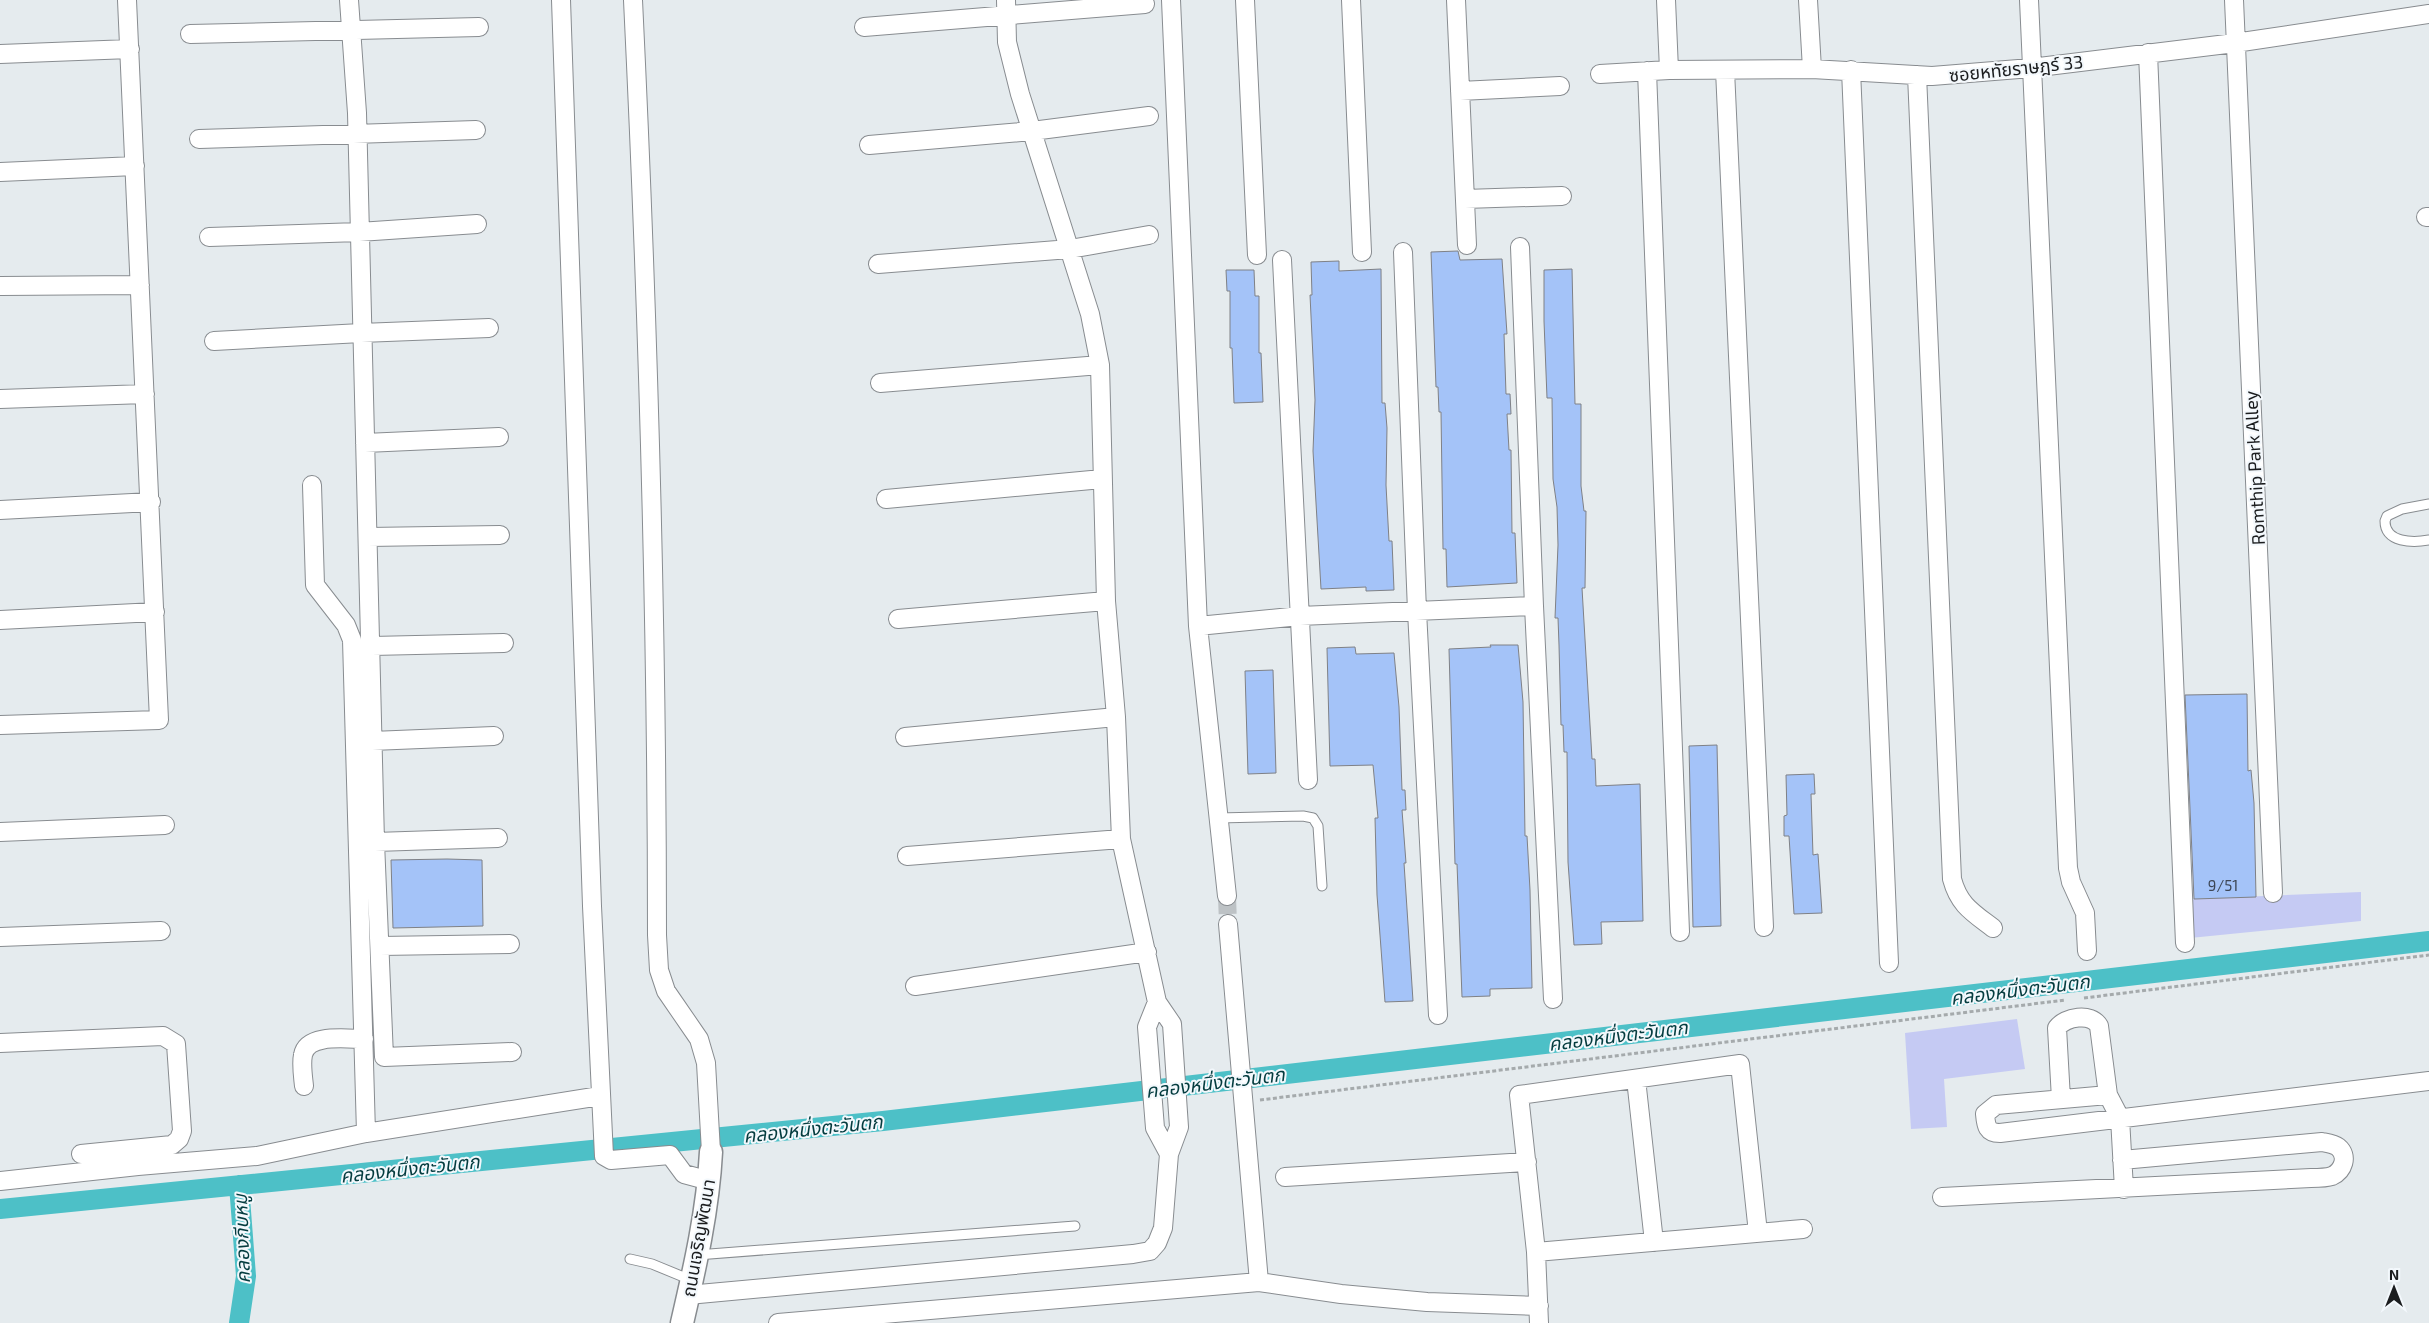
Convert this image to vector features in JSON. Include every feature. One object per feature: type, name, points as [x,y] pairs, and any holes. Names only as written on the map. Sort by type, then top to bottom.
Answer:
[{"type":"street","points":[[0,725],[160,720],[127,0]]},
{"type":"street","points":[[349,0],[357,132],[364,443],[372,646],[372,741],[384,1057],[512,1052]]},
{"type":"street","points":[[561,0],[591,896],[604,1156],[611,1160],[670,1154],[684,1174],[710,1181]]},
{"type":"street","points":[[632,0],[644,276],[655,691],[659,970],[666,991],[699,1039],[706,1063],[711,1152]]},
{"type":"street","points":[[1171,0],[1198,626],[1227,896]]},
{"type":"street","points":[[1245,0],[1257,255]]},
{"type":"street","points":[[1351,0],[1362,252]]},
{"type":"street","points":[[1456,0],[1466,245]]},
{"type":"street","points":[[1666,0],[1669,70]]},
{"type":"street","points":[[1808,0],[1812,69]]},
{"type":"street","points":[[2029,0],[2053,492],[2068,868],[2071,882],[2085,913],[2087,951]]},
{"type":"street","name":"Romthip Park Alley","points":[[2234,0],[2273,894]]},
{"type":"street","points":[[864,27],[1006,8],[1145,4]]},
{"type":"street","points":[[690,1288],[1132,1254],[1150,1251],[1157,1243],[1163,1228],[1169,1154],[1178,1127],[1172,1024],[1157,1002],[1121,839],[1116,717],[1106,601],[1100,365],[1090,314],[1032,131],[1007,42],[1006,8]]},
{"type":"street","name":"ซอยหทัยราษฎร์ 33","points":[[1600,74],[1669,70],[1812,69],[1932,76],[2031,68],[2235,43],[2429,14]]},
{"type":"street","points":[[190,34],[478,27]]},
{"type":"street","points":[[0,54],[130,49]]},
{"type":"street","points":[[2148,53],[2186,943]]},
{"type":"street","points":[[1725,70],[1764,927]]},
{"type":"street","points":[[1852,70],[1889,963]]},
{"type":"street","points":[[1647,71],[1680,932]]},
{"type":"street","points":[[1917,75],[1952,879],[1956,895],[1967,908],[1993,928]]},
{"type":"street","points":[[1460,91],[1560,86]]},
{"type":"street","points":[[869,145],[1032,131],[1149,116]]},
{"type":"street","points":[[199,139],[357,132],[476,130]]},
{"type":"street","points":[[0,172],[135,166]]},
{"type":"street","points":[[1465,199],[1562,196]]},
{"type":"street","points":[[210,237],[359,232],[477,224]]},
{"type":"street","points":[[878,264],[1070,249],[1149,235]]},
{"type":"street","points":[[1520,247],[1534,606],[1553,999]]},
{"type":"street","points":[[1404,252],[1418,611],[1438,1015]]},
{"type":"street","points":[[1282,260],[1308,780]]},
{"type":"street","points":[[0,286],[140,285]]},
{"type":"street","points":[[214,342],[361,333],[489,328]]},
{"type":"street","points":[[880,383],[1100,365]]},
{"type":"street","points":[[0,398],[145,394]]},
{"type":"street","points":[[364,443],[499,436]]},
{"type":"street","points":[[886,499],[1102,480]]},
{"type":"street","points":[[312,485],[315,585],[346,625],[352,640],[366,1133]]},
{"type":"street","points":[[0,510],[151,502]]},
{"type":"street","points":[[368,537],[500,535]]},
{"type":"street","points":[[898,619],[1106,601]]},
{"type":"street","points":[[1198,626],[1300,616],[1534,606]]},
{"type":"street","points":[[0,620],[155,612]]},
{"type":"street","points":[[372,646],[504,643]]},
{"type":"street","points":[[905,737],[1116,717]]},
{"type":"street","points":[[372,741],[494,736]]},
{"type":"street","points":[[0,832],[165,825]]},
{"type":"street","points":[[375,842],[498,838]]},
{"type":"street","points":[[907,856],[1121,839]]},
{"type":"street","points":[[1228,924],[1245,1102],[1259,1282]]},
{"type":"street","points":[[0,937],[161,931]]},
{"type":"street","points":[[380,946],[510,944]]},
{"type":"street","points":[[915,986],[1146,952]]},
{"type":"street","points":[[1157,1002],[1146,1027],[1155,1128],[1169,1154]]},
{"type":"street","points":[[2061,1099],[2056,1028],[2068,1019],[2089,1018],[2096,1021],[2099,1026],[2108,1095],[2120,1118],[2124,1189]]},
{"type":"street","points":[[0,1044],[163,1036],[176,1044],[182,1131],[179,1139],[172,1145],[80,1154]]},
{"type":"street","points":[[304,1086],[303,1056],[305,1049],[310,1043],[324,1039],[364,1039]]},
{"type":"street","points":[[778,1323],[1259,1282],[1341,1294],[1539,1314],[1536,1252],[1519,1095],[1740,1064],[1758,1233]]},
{"type":"street","points":[[1636,1078],[1654,1242]]},
{"type":"street","points":[[2108,1095],[1996,1105],[1989,1108],[1985,1114],[1988,1129],[1993,1133],[2000,1133],[2429,1081]]},
{"type":"street","points":[[0,1181],[138,1166],[257,1156],[366,1133],[601,1102]]},
{"type":"street","points":[[1942,1198],[2330,1176],[2340,1171],[2344,1165],[2343,1153],[2337,1146],[2322,1142],[2122,1160]]},
{"type":"street","name":"ถนนเจริญพัฒนา","points":[[682,1323],[697,1255],[710,1181],[711,1152]]},
{"type":"street","points":[[1285,1177],[1527,1162]]},
{"type":"street","points":[[1536,1252],[1803,1229]]},
{"type":"lane","points":[[2429,504],[2402,509],[2387,516],[2385,520],[2389,532],[2396,539],[2418,542],[2429,540]]},
{"type":"lane","points":[[1218,818],[1303,816],[1313,818],[1318,826],[1322,886]]},
{"type":"lane","points":[[697,1255],[1075,1226]]},
{"type":"lane","points":[[630,1258],[652,1264],[690,1288]]},
{"type":"path","points":[[1245,1102],[2429,955]]},
{"type":"shaded area","points":[[2361,892],[2361,921],[2190,938],[2190,899]]},
{"type":"shaded area","points":[[2017,1019],[2025,1069],[1944,1079],[1947,1127],[1911,1129],[1905,1033]]},
{"type":"building","points":[[1458,251],[1460,260],[1502,259],[1507,334],[1504,334],[1506,394],[1510,394],[1511,414],[1507,414],[1509,450],[1511,450],[1512,533],[1515,533],[1517,583],[1447,587],[1446,549],[1443,549],[1441,412],[1439,412],[1438,387],[1436,387],[1431,252]]},
{"type":"building","points":[[1339,261],[1339,271],[1381,269],[1382,403],[1385,403],[1387,428],[1386,485],[1389,541],[1392,541],[1394,590],[1366,591],[1366,587],[1321,589],[1313,451],[1315,400],[1310,295],[1312,295],[1311,262]]},
{"type":"building","points":[[1572,269],[1575,404],[1581,404],[1581,486],[1584,511],[1586,511],[1585,588],[1582,588],[1592,759],[1595,759],[1596,786],[1640,784],[1643,921],[1601,922],[1602,944],[1574,945],[1568,862],[1567,752],[1564,752],[1563,725],[1561,725],[1558,618],[1555,618],[1558,545],[1557,507],[1553,479],[1552,398],[1547,398],[1544,321],[1544,270]]},
{"type":"building","points":[[1226,270],[1254,270],[1255,296],[1259,296],[1259,353],[1261,353],[1263,402],[1234,403],[1232,348],[1230,348],[1230,291],[1227,291]]},
{"type":"building","points":[[1490,645],[1518,645],[1523,702],[1525,836],[1527,836],[1530,890],[1532,988],[1490,989],[1490,996],[1462,997],[1457,864],[1455,864],[1449,649],[1491,647]]},
{"type":"building","points":[[1355,647],[1356,654],[1394,653],[1399,707],[1402,790],[1405,790],[1406,810],[1402,810],[1406,863],[1404,863],[1413,1001],[1385,1002],[1377,895],[1375,818],[1378,818],[1373,765],[1330,766],[1327,648]]},
{"type":"building","points":[[1273,670],[1276,773],[1248,774],[1245,671]]},
{"type":"building","points":[[2247,694],[2248,771],[2251,770],[2254,803],[2256,897],[2194,899],[2185,695]]},
{"type":"building","points":[[1717,745],[1721,926],[1693,927],[1689,746]]},
{"type":"building","points":[[1814,774],[1815,794],[1811,794],[1813,855],[1818,854],[1822,913],[1794,914],[1789,836],[1784,836],[1784,816],[1787,815],[1786,775]]},
{"type":"building","points":[[391,860],[482,860],[483,926],[393,928]]},
{"type":"waterway","name":"คลองหนึ่งตะวันตก","points":[[0,1209],[883,1121],[2429,941]]},
{"type":"waterway","name":"คลองกีบหมู","points":[[239,1185],[246,1276],[239,1323]]},
{"type":"tunnel","points":[[1227,896],[1228,924]]}]
